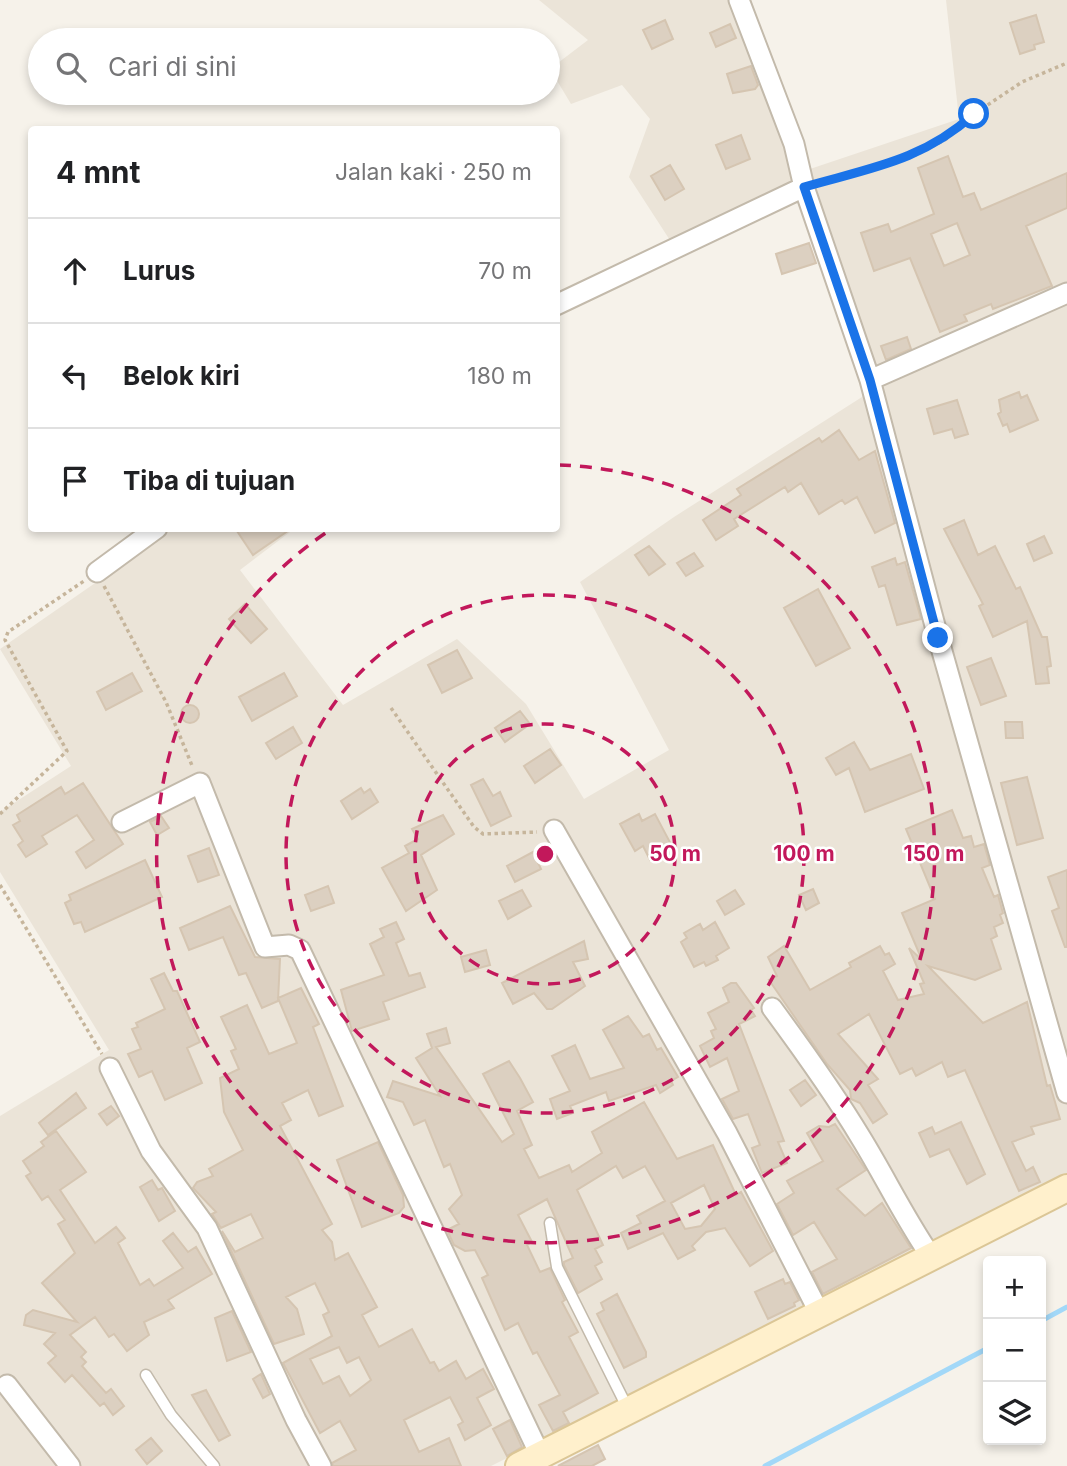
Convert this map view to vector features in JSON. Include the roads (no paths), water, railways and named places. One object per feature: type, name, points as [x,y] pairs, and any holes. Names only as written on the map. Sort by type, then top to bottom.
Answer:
[{"type":"main road","points":[[530,1461],[930,1255],[1067,1188]]},
{"type":"street","points":[[739,0],[794,144],[804,187],[870,380],[938,638],[1067,1093]]},
{"type":"street","points":[[560,303],[804,187]]},
{"type":"street","points":[[870,380],[1067,293]]},
{"type":"street","points":[[97,572],[152,532]]},
{"type":"street","points":[[122,822],[200,783],[265,947],[289,946],[300,950],[530,1461]]},
{"type":"street","points":[[554,830],[727,1133],[818,1312]]},
{"type":"street","points":[[772,1008],[815,1066],[855,1128],[906,1220],[930,1255]]},
{"type":"street","points":[[110,1068],[150,1151],[207,1228],[296,1420],[321,1466]]},
{"type":"street","points":[[8,1385],[70,1466]]},
{"type":"lane","points":[[550,1223],[557,1267],[628,1410]]},
{"type":"lane","points":[[146,1375],[172,1415],[214,1466]]},
{"type":"waterway","points":[[1045,1319],[1067,1307]]},
{"type":"waterway","points":[[765,1466],[983,1351]]}]
